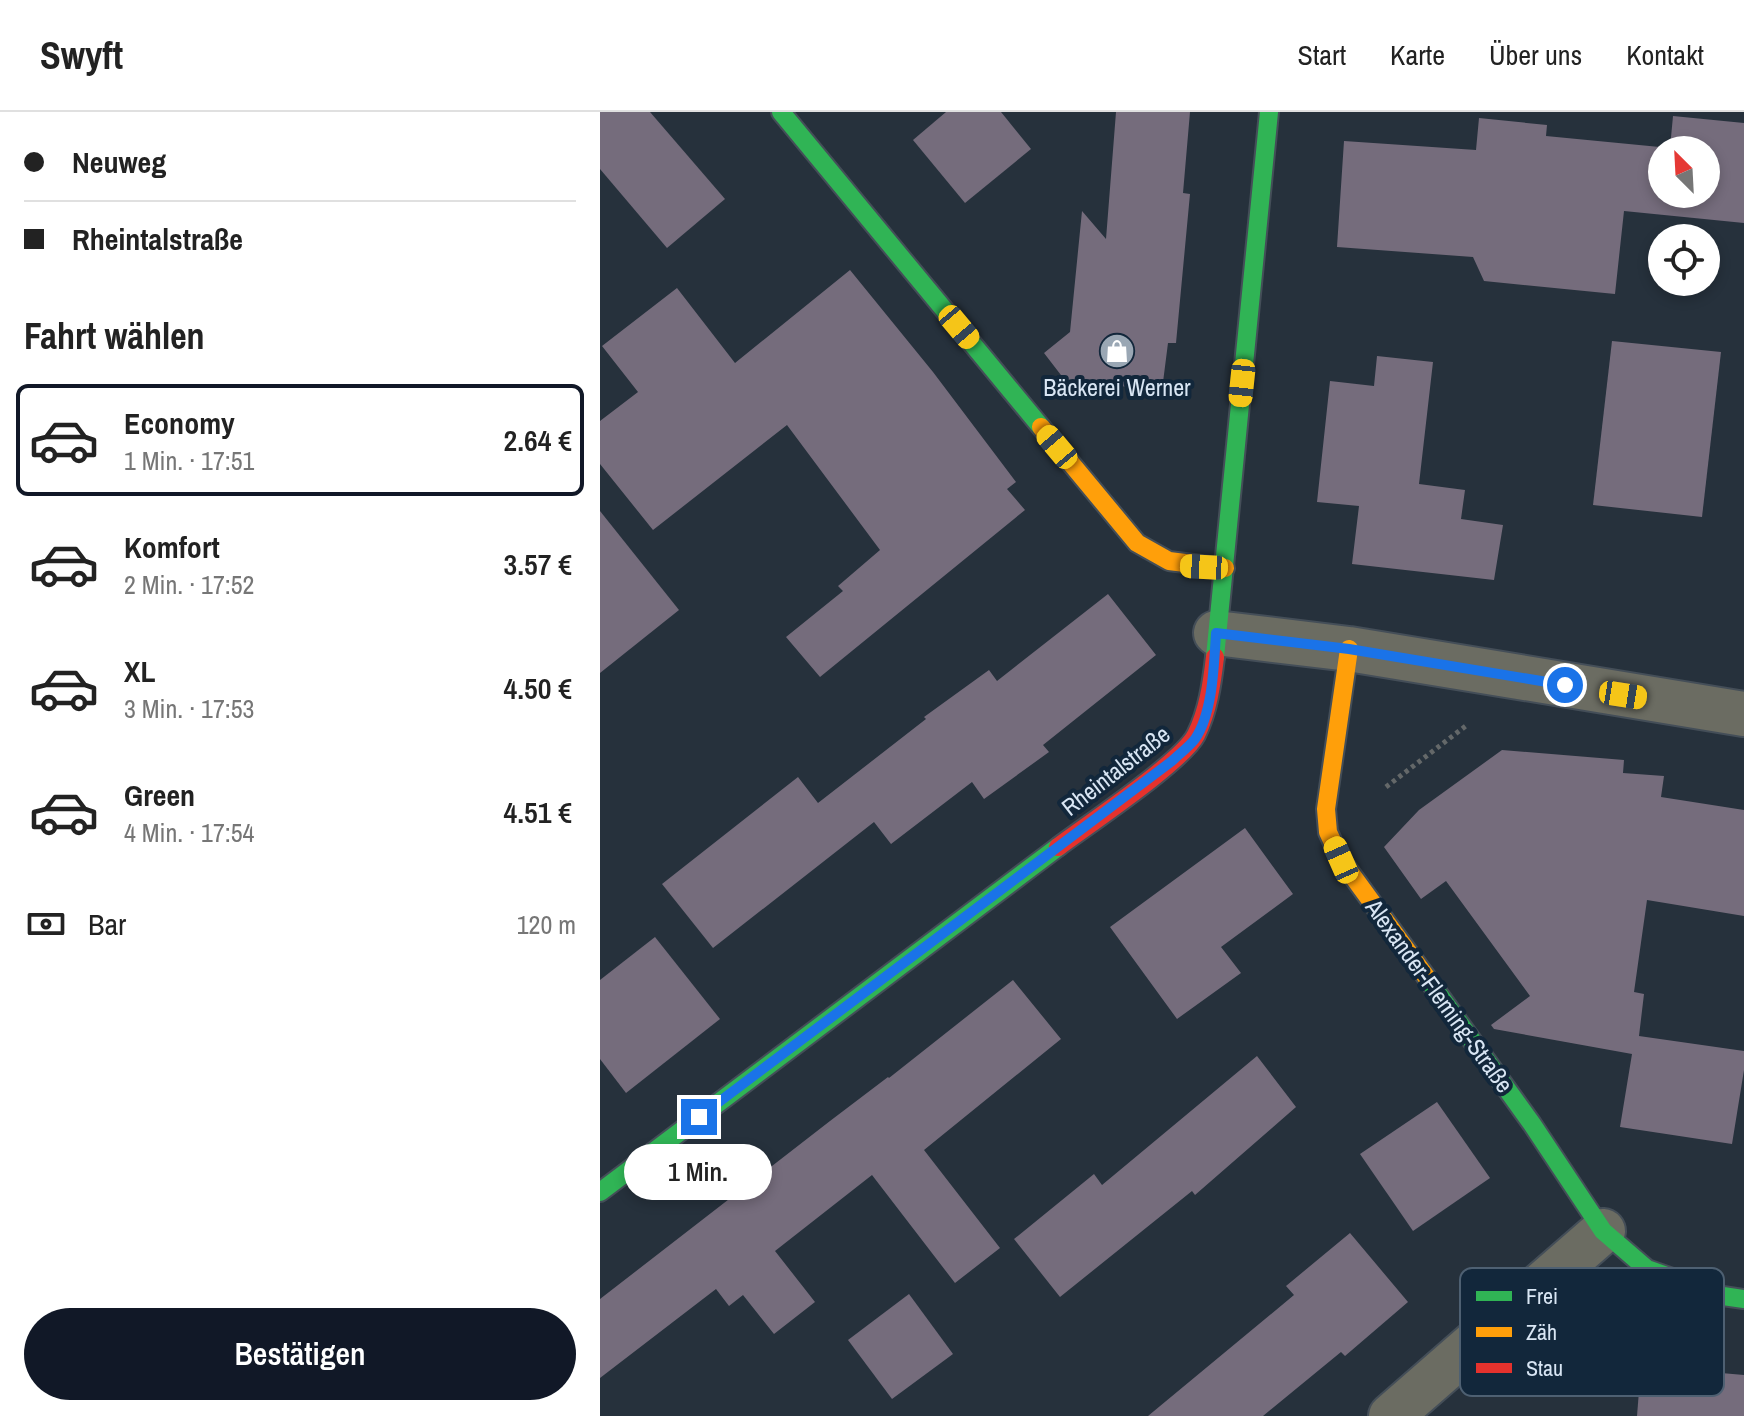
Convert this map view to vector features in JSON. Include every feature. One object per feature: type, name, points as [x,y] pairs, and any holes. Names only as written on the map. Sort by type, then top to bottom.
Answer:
[{"type":"street","points":[[781,112],[1137,543],[1160,560],[1225,568]]},
{"type":"street","name":"Rheintalstraße","points":[[600,1192],[1172,761],[1195,738],[1205,714],[1213,675],[1269,112]]},
{"type":"street","points":[[1216,633],[1349,649],[1744,714]]},
{"type":"street","name":"Alexander-Fleming-Straße","points":[[1349,649],[1326,809],[1328,832],[1341,860],[1532,1124],[1603,1231],[1646,1268]]},
{"type":"street","points":[[1561,1268],[1603,1231]]},
{"type":"street","name":"Alexander-Fleming-Straße","points":[[1724,1296],[1744,1299]]},
{"type":"street","points":[[1391,1416],[1460,1356]]},
{"type":"path","points":[[1328,832],[1472,721]]},
{"type":"building","points":[[600,112],[650,112],[725,199],[667,248],[600,169]]},
{"type":"building","points":[[946,112],[1001,112],[1031,149],[965,203],[913,140]]},
{"type":"building","points":[[1116,112],[1190,112],[1183,193],[1190,194],[1176,343],[1168,343],[1162,390],[1086,383],[1074,392],[1044,353],[1070,332],[1082,211],[1106,239]]},
{"type":"building","points":[[1673,116],[1744,123],[1744,223],[1624,211],[1615,294],[1484,281],[1473,257],[1337,247],[1344,141],[1476,150],[1479,118],[1547,125],[1546,136],[1648,146],[1648,208],[1720,208],[1720,136],[1671,136]]},
{"type":"building","points":[[850,270],[933,372],[1016,482],[1007,489],[1025,510],[820,677],[786,637],[843,591],[838,586],[880,550],[787,425],[653,530],[600,464],[600,421],[638,392],[602,346],[677,288],[735,363]]},
{"type":"building","points":[[1612,341],[1721,352],[1702,517],[1593,505]]},
{"type":"building","points":[[1377,356],[1433,362],[1419,484],[1465,490],[1461,519],[1503,525],[1494,580],[1352,564],[1359,506],[1317,502],[1330,381],[1374,386]]},
{"type":"building","points":[[600,511],[679,610],[600,673]]},
{"type":"building","points":[[1108,594],[1156,655],[1043,745],[1049,752],[984,799],[972,782],[891,844],[874,822],[713,948],[662,884],[798,777],[818,803],[926,719],[924,717],[989,670],[997,681]]},
{"type":"building","points":[[1502,750],[1624,760],[1623,773],[1664,776],[1661,797],[1744,810],[1744,916],[1647,900],[1634,992],[1644,994],[1639,1036],[1744,1051],[1744,1070],[1732,1144],[1620,1127],[1632,1054],[1494,1029],[1491,1025],[1530,996],[1446,881],[1421,899],[1384,847],[1419,810]]},
{"type":"building","points":[[1245,828],[1293,894],[1221,947],[1241,973],[1177,1019],[1110,927]]},
{"type":"building","points":[[655,937],[720,1019],[626,1093],[600,1059],[600,980]]},
{"type":"building","points":[[1013,980],[1061,1039],[924,1150],[1000,1248],[955,1283],[872,1175],[775,1251],[815,1302],[774,1334],[743,1295],[729,1306],[716,1289],[600,1378],[600,1299]]},
{"type":"building","points":[[1257,1056],[1296,1107],[1195,1195],[1192,1191],[1060,1297],[1014,1239],[1094,1174],[1102,1185]]},
{"type":"building","points":[[1437,1102],[1490,1178],[1413,1231],[1360,1154]]},
{"type":"building","points":[[1350,1233],[1408,1302],[1345,1356],[1341,1352],[1263,1416],[1148,1416],[1294,1295],[1286,1286]]},
{"type":"building","points":[[909,1294],[953,1354],[892,1399],[848,1340]]},
{"type":"building","points":[[1724,1373],[1744,1375],[1744,1416],[1637,1416],[1639,1396],[1724,1396]]},
{"type":"traffic: fast","points":[[781,112],[1041,427]]},
{"type":"traffic: fast","points":[[1215,657],[1269,112]]},
{"type":"traffic: fast","points":[[600,1192],[1058,847]]},
{"type":"traffic: fast","points":[[1427,978],[1532,1124],[1603,1231],[1646,1268]]},
{"type":"traffic: fast","points":[[1724,1296],[1744,1299]]},
{"type":"traffic: slow","points":[[1041,427],[1137,543],[1169,561],[1225,568]]},
{"type":"traffic: slow","points":[[1349,649],[1326,809],[1328,832],[1341,860],[1427,978]]},
{"type":"traffic: jam","points":[[1058,847],[1154,777],[1187,747],[1204,716],[1215,657]]},
{"type":"place","name":"Bäckerei Werner","points":[[1117,351]]},
{"type":"route","points":[[699,1117],[1172,761],[1195,738],[1205,714],[1213,675],[1216,633],[1349,649],[1565,685]]}]
